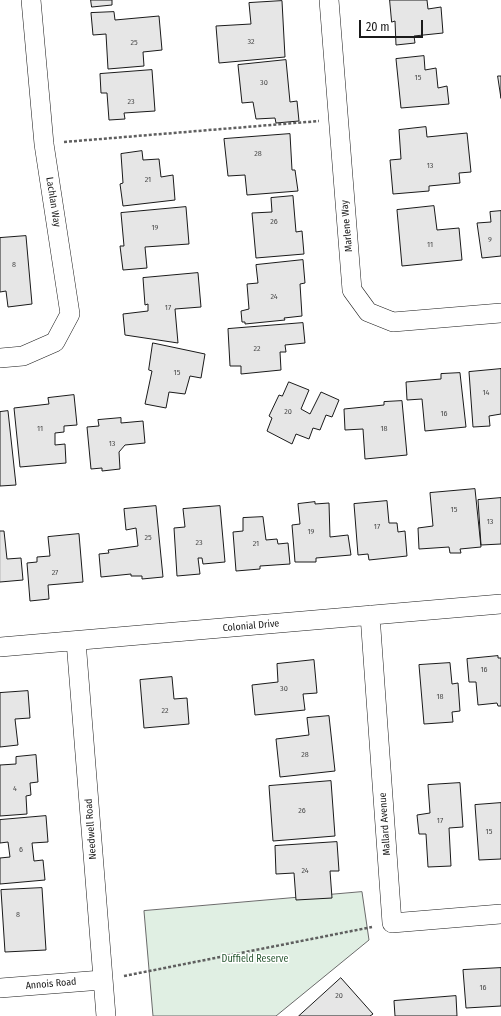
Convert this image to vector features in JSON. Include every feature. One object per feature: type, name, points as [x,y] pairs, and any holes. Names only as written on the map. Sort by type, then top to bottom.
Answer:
[{"type":"street","name":"Lachlan Way","points":[[0,358],[23,356],[54,342],[70,314],[44,144],[30,0]]},
{"type":"street","name":"Marlene Way","points":[[330,0],[352,290],[368,312],[392,322],[501,313]]},
{"type":"street","name":"Colonial Drive","points":[[0,647],[76,642],[501,604]]},
{"type":"street","name":"Mallard Avenue","points":[[370,615],[392,923]]},
{"type":"street","name":"Needwell Road","points":[[76,642],[106,1016]]},
{"type":"street","points":[[392,923],[501,914]]},
{"type":"street","name":"Annois Road","points":[[0,988],[102,980]]},
{"type":"path","points":[[44,144],[339,120]]},
{"type":"path","points":[[102,980],[392,923]]},
{"type":"green space","name":"Duffield Reserve","points":[[362,892],[369,940],[276,1016],[153,1016],[144,911]]},
{"type":"building","points":[[91,0],[112,0],[112,5],[92,7]]},
{"type":"building","points":[[390,0],[427,0],[428,9],[441,7],[443,33],[414,36],[415,43],[396,45],[395,21],[392,22]]},
{"type":"building","points":[[282,1],[285,57],[219,63],[216,26],[251,24],[249,3]]},
{"type":"building","points":[[114,12],[115,20],[159,16],[162,50],[143,52],[144,66],[108,69],[106,34],[93,35],[91,13]]},
{"type":"building","points":[[424,56],[425,70],[436,68],[438,88],[447,86],[449,104],[401,108],[396,59]]},
{"type":"building","points":[[286,60],[290,102],[297,101],[299,121],[276,123],[275,118],[256,119],[253,102],[242,103],[238,65]]},
{"type":"building","points":[[152,70],[155,111],[124,113],[125,119],[109,120],[107,93],[101,93],[100,74]]},
{"type":"building","points":[[498,76],[501,76],[501,98]]},
{"type":"building","points":[[426,127],[427,137],[467,133],[471,172],[459,173],[460,183],[429,186],[429,191],[393,194],[390,160],[401,159],[399,130]]},
{"type":"building","points":[[290,134],[292,170],[295,170],[298,191],[247,195],[245,175],[228,176],[224,139]]},
{"type":"building","points":[[142,151],[143,160],[159,159],[161,177],[173,175],[175,200],[123,206],[120,184],[123,183],[121,154]]},
{"type":"building","points":[[293,196],[296,232],[302,231],[304,254],[256,258],[252,213],[272,212],[271,198]]},
{"type":"building","points":[[434,206],[437,230],[459,228],[462,260],[402,266],[397,210]]},
{"type":"building","points":[[186,207],[189,244],[145,247],[147,268],[123,270],[120,246],[124,246],[121,213]]},
{"type":"building","points":[[501,211],[501,256],[482,258],[477,223],[491,222],[490,212]]},
{"type":"building","points":[[26,236],[32,304],[8,307],[6,291],[0,292],[0,238]]},
{"type":"building","points":[[303,260],[305,283],[300,284],[302,316],[284,318],[285,320],[245,324],[245,322],[242,322],[241,311],[249,309],[247,284],[258,283],[256,265]]},
{"type":"building","points":[[198,273],[201,307],[175,309],[178,343],[125,335],[123,314],[148,311],[148,304],[145,305],[143,278]]},
{"type":"building","points":[[303,323],[305,343],[285,345],[286,352],[280,352],[281,370],[241,374],[241,366],[230,366],[228,329]]},
{"type":"building","points":[[153,343],[205,354],[201,378],[190,376],[185,394],[169,392],[166,408],[145,404],[152,371],[149,370]]},
{"type":"building","points":[[501,369],[501,414],[489,416],[490,426],[473,427],[469,372]]},
{"type":"building","points":[[460,373],[466,427],[425,431],[422,399],[407,400],[406,382],[441,379],[441,374]]},
{"type":"building","points":[[289,382],[309,390],[301,409],[310,414],[321,392],[339,400],[332,417],[326,415],[320,430],[313,428],[309,439],[296,434],[292,444],[267,431],[272,418],[269,416],[279,395],[282,396]]},
{"type":"building","points":[[74,395],[77,425],[64,426],[64,432],[55,433],[55,445],[65,444],[66,463],[20,467],[14,408],[49,404],[48,398]]},
{"type":"building","points":[[402,401],[407,455],[365,459],[363,429],[345,430],[344,409],[384,405],[384,402]]},
{"type":"building","points":[[8,411],[16,485],[0,486],[0,412]]},
{"type":"building","points":[[121,418],[121,423],[143,421],[145,443],[125,445],[119,452],[120,469],[102,471],[102,468],[91,469],[87,427],[99,426],[98,420]]},
{"type":"building","points":[[475,489],[481,547],[460,549],[461,553],[450,553],[449,547],[419,549],[418,528],[433,526],[430,493]]},
{"type":"building","points":[[501,498],[501,544],[481,545],[478,500]]},
{"type":"building","points":[[387,501],[389,523],[397,523],[398,532],[405,531],[407,556],[369,560],[368,554],[358,555],[354,504]]},
{"type":"building","points":[[315,502],[315,504],[329,503],[330,537],[348,535],[351,555],[316,558],[316,562],[295,562],[292,525],[300,524],[298,504]]},
{"type":"building","points":[[156,506],[163,577],[142,579],[142,576],[131,576],[131,574],[101,577],[99,554],[109,553],[108,550],[138,546],[136,528],[126,530],[124,509]]},
{"type":"building","points":[[220,506],[225,562],[203,564],[202,558],[198,558],[200,574],[177,576],[174,528],[185,527],[183,509]]},
{"type":"building","points":[[263,517],[266,540],[277,539],[278,544],[288,543],[290,564],[260,566],[260,569],[236,571],[233,532],[243,531],[243,518]]},
{"type":"building","points":[[0,531],[4,531],[7,559],[21,558],[23,580],[0,582]]},
{"type":"building","points":[[79,534],[83,582],[48,585],[49,599],[30,601],[27,563],[37,562],[37,557],[50,556],[48,537]]},
{"type":"building","points":[[498,656],[498,658],[501,658],[501,706],[498,706],[497,703],[478,705],[476,682],[469,682],[467,659]]},
{"type":"building","points":[[314,660],[317,693],[303,694],[305,710],[255,715],[252,685],[278,682],[277,664]]},
{"type":"building","points":[[450,663],[452,684],[458,683],[460,711],[452,712],[453,722],[424,724],[419,665]]},
{"type":"building","points":[[172,677],[174,699],[187,698],[189,724],[144,728],[140,680]]},
{"type":"building","points":[[28,691],[30,718],[15,719],[18,745],[0,747],[0,693]]},
{"type":"building","points":[[329,716],[335,771],[280,777],[276,739],[309,735],[307,718]]},
{"type":"building","points":[[36,755],[38,782],[30,783],[31,795],[26,796],[27,814],[0,816],[0,765],[16,764],[16,757]]},
{"type":"building","points":[[331,781],[335,836],[273,841],[269,786]]},
{"type":"building","points":[[460,783],[463,827],[449,828],[451,866],[428,867],[426,834],[419,834],[417,815],[430,813],[428,785]]},
{"type":"building","points":[[501,803],[501,859],[479,860],[475,805]]},
{"type":"building","points":[[46,816],[48,842],[32,843],[34,861],[43,860],[45,880],[0,884],[0,858],[10,857],[8,842],[0,843],[0,820]]},
{"type":"building","points":[[337,842],[339,871],[330,871],[332,898],[296,900],[294,873],[276,874],[275,846]]},
{"type":"building","points":[[42,888],[46,950],[5,952],[1,890]]},
{"type":"building","points":[[501,968],[501,1006],[466,1008],[463,970]]},
{"type":"building","points":[[341,978],[373,1014],[370,1016],[299,1016]]},
{"type":"building","points":[[456,996],[457,1016],[395,1016],[394,1001]]}]
